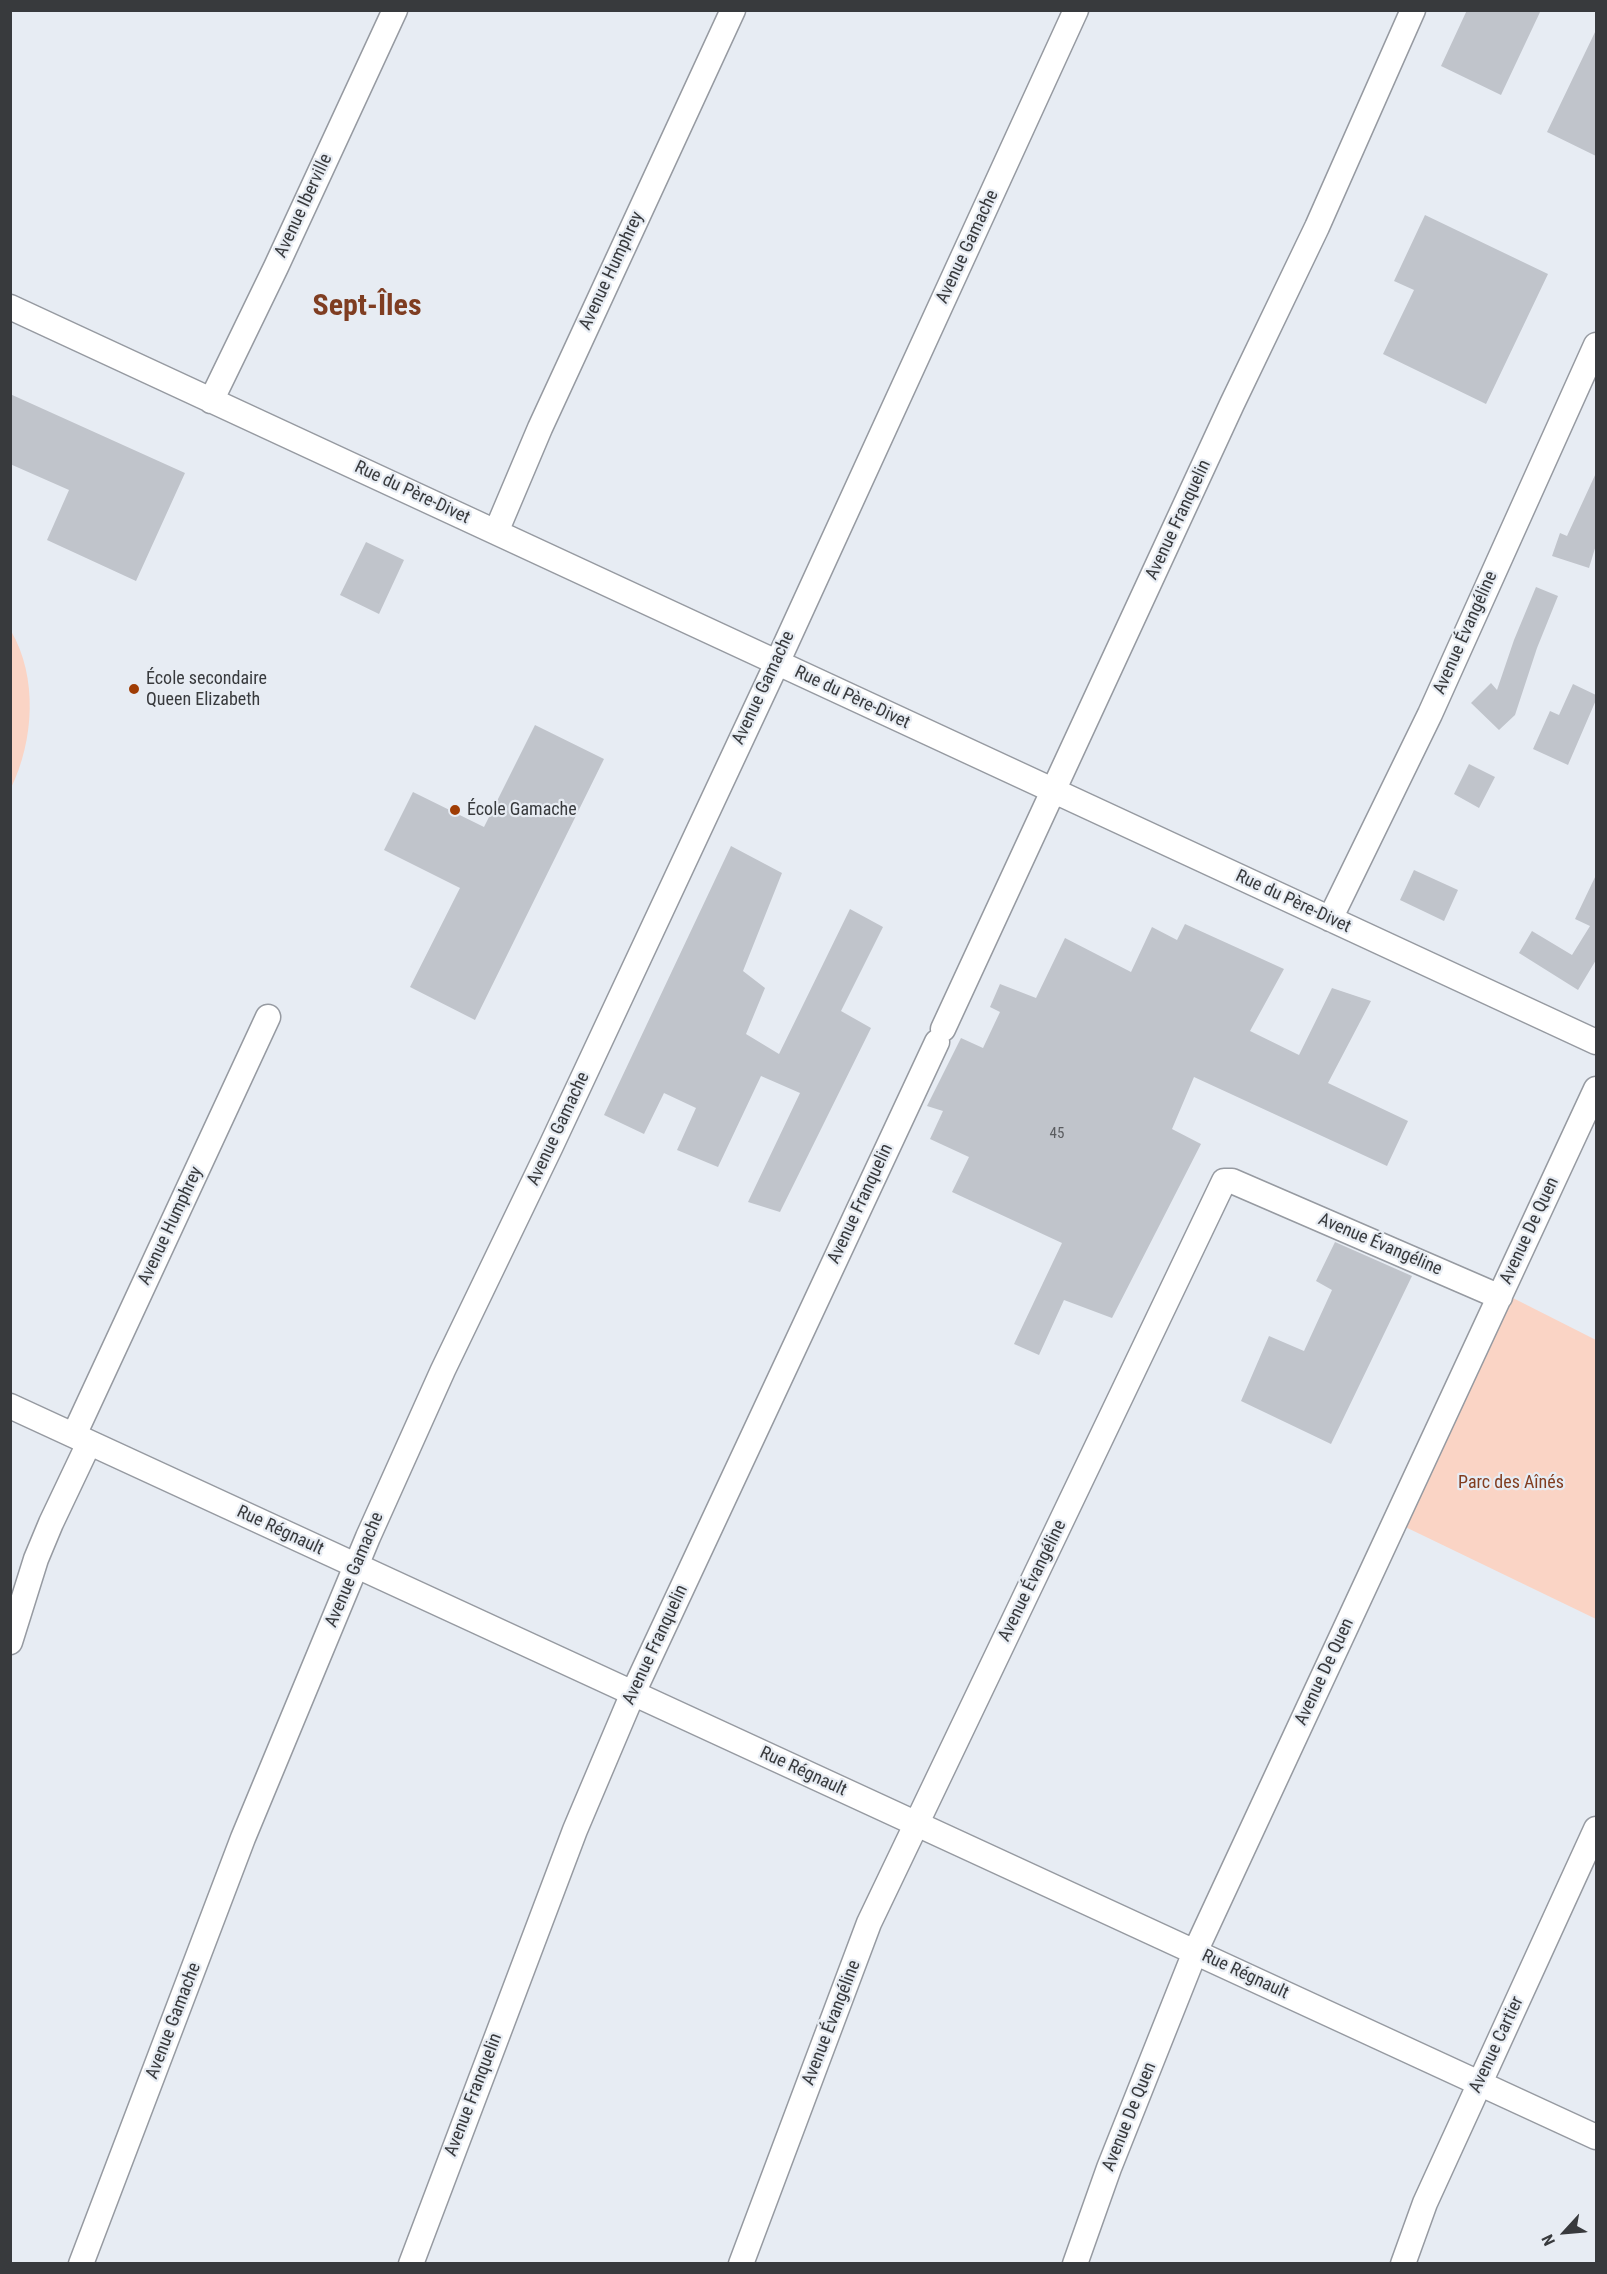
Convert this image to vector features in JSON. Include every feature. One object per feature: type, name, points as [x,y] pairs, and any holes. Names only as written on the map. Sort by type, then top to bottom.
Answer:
[{"type":"street","name":"Avenue Iberville","points":[[212,400],[395,10]]},
{"type":"street","name":"Avenue Humphrey","points":[[496,532],[540,428],[733,10]]},
{"type":"street","name":"Avenue Gamache","points":[[81,2264],[243,1838],[356,1566],[443,1370],[551,1146],[777,663],[1076,10]]},
{"type":"street","name":"Avenue Franquelin","points":[[411,2264],[575,1830],[633,1693],[1317,227],[1413,10]]},
{"type":"street","name":"Rue du Père-Divet","points":[[10,307],[1596,1042]]},
{"type":"street","name":"Avenue Évangéline","points":[[1330,919],[1430,714],[1596,345]]},
{"type":"street","name":"Avenue Humphrey","points":[[10,1642],[36,1559],[82,1439],[268,1017]]},
{"type":"street","name":"Avenue De Quen","points":[[1075,2264],[1109,2168],[1195,1952],[1596,1089]]},
{"type":"street","name":"Avenue Évangéline","points":[[741,2264],[869,1923],[1224,1181],[1232,1181],[1500,1297]]},
{"type":"street","name":"Rue Régnault","points":[[10,1406],[1596,2137]]},
{"type":"street","name":"Avenue Cartier","points":[[1403,2264],[1425,2203],[1596,1829]]},
{"type":"green space","points":[[11,631],[26,668],[30,709],[25,750],[11,788]]},
{"type":"green space","name":"Parc des Aînés","points":[[1511,1297],[1596,1340],[1596,1619],[1395,1522]]},
{"type":"building","points":[[1467,10],[1541,10],[1501,95],[1441,66]]},
{"type":"building","points":[[1596,30],[1596,156],[1547,132]]},
{"type":"building","points":[[1425,215],[1548,274],[1486,404],[1383,354],[1414,290],[1394,281]]},
{"type":"building","points":[[10,394],[185,473],[136,581],[47,540],[69,490],[10,464]]},
{"type":"building","points":[[1596,473],[1596,545],[1589,568],[1552,556],[1560,533],[1567,536]]},
{"type":"building","points":[[366,542],[404,560],[379,614],[340,595]]},
{"type":"building","points":[[1536,587],[1558,596],[1537,648],[1515,715],[1499,730],[1471,703],[1491,683],[1497,690],[1514,640]]},
{"type":"building","points":[[1573,684],[1596,695],[1596,700],[1568,765],[1533,749],[1550,711],[1559,715]]},
{"type":"building","points":[[535,725],[604,759],[475,1020],[410,987],[460,888],[384,850],[413,792],[484,827]]},
{"type":"building","points":[[1469,764],[1495,777],[1479,808],[1454,794]]},
{"type":"building","points":[[731,846],[782,873],[743,971],[765,988],[746,1034],[779,1054],[850,909],[883,927],[841,1011],[871,1028],[780,1212],[748,1202],[800,1093],[761,1076],[718,1167],[677,1150],[696,1108],[664,1093],[644,1134],[604,1115]]},
{"type":"building","points":[[1414,870],[1458,890],[1444,921],[1400,900]]},
{"type":"building","points":[[1596,875],[1596,960],[1578,990],[1519,953],[1532,931],[1572,955],[1590,926],[1575,919]]},
{"type":"building","points":[[1185,924],[1284,969],[1250,1031],[1299,1055],[1332,988],[1371,1001],[1328,1083],[1408,1121],[1387,1166],[1194,1077],[1172,1129],[1201,1144],[1112,1318],[1064,1300],[1039,1355],[1014,1344],[1062,1243],[952,1192],[969,1157],[930,1139],[943,1111],[927,1106],[961,1038],[983,1048],[1000,1012],[990,1007],[1000,984],[1036,998],[1065,938],[1131,972],[1152,927],[1177,940]]},
{"type":"building","points":[[1335,1242],[1412,1276],[1331,1444],[1241,1401],[1269,1336],[1304,1351],[1332,1290],[1316,1281]]},
{"type":"place","name":"École secondaire Queen Elizabeth","points":[[134,689]]},
{"type":"place","name":"École Gamache","points":[[455,810]]},
{"type":"district","name":"Sept-Îles","points":[[367,307]]}]
